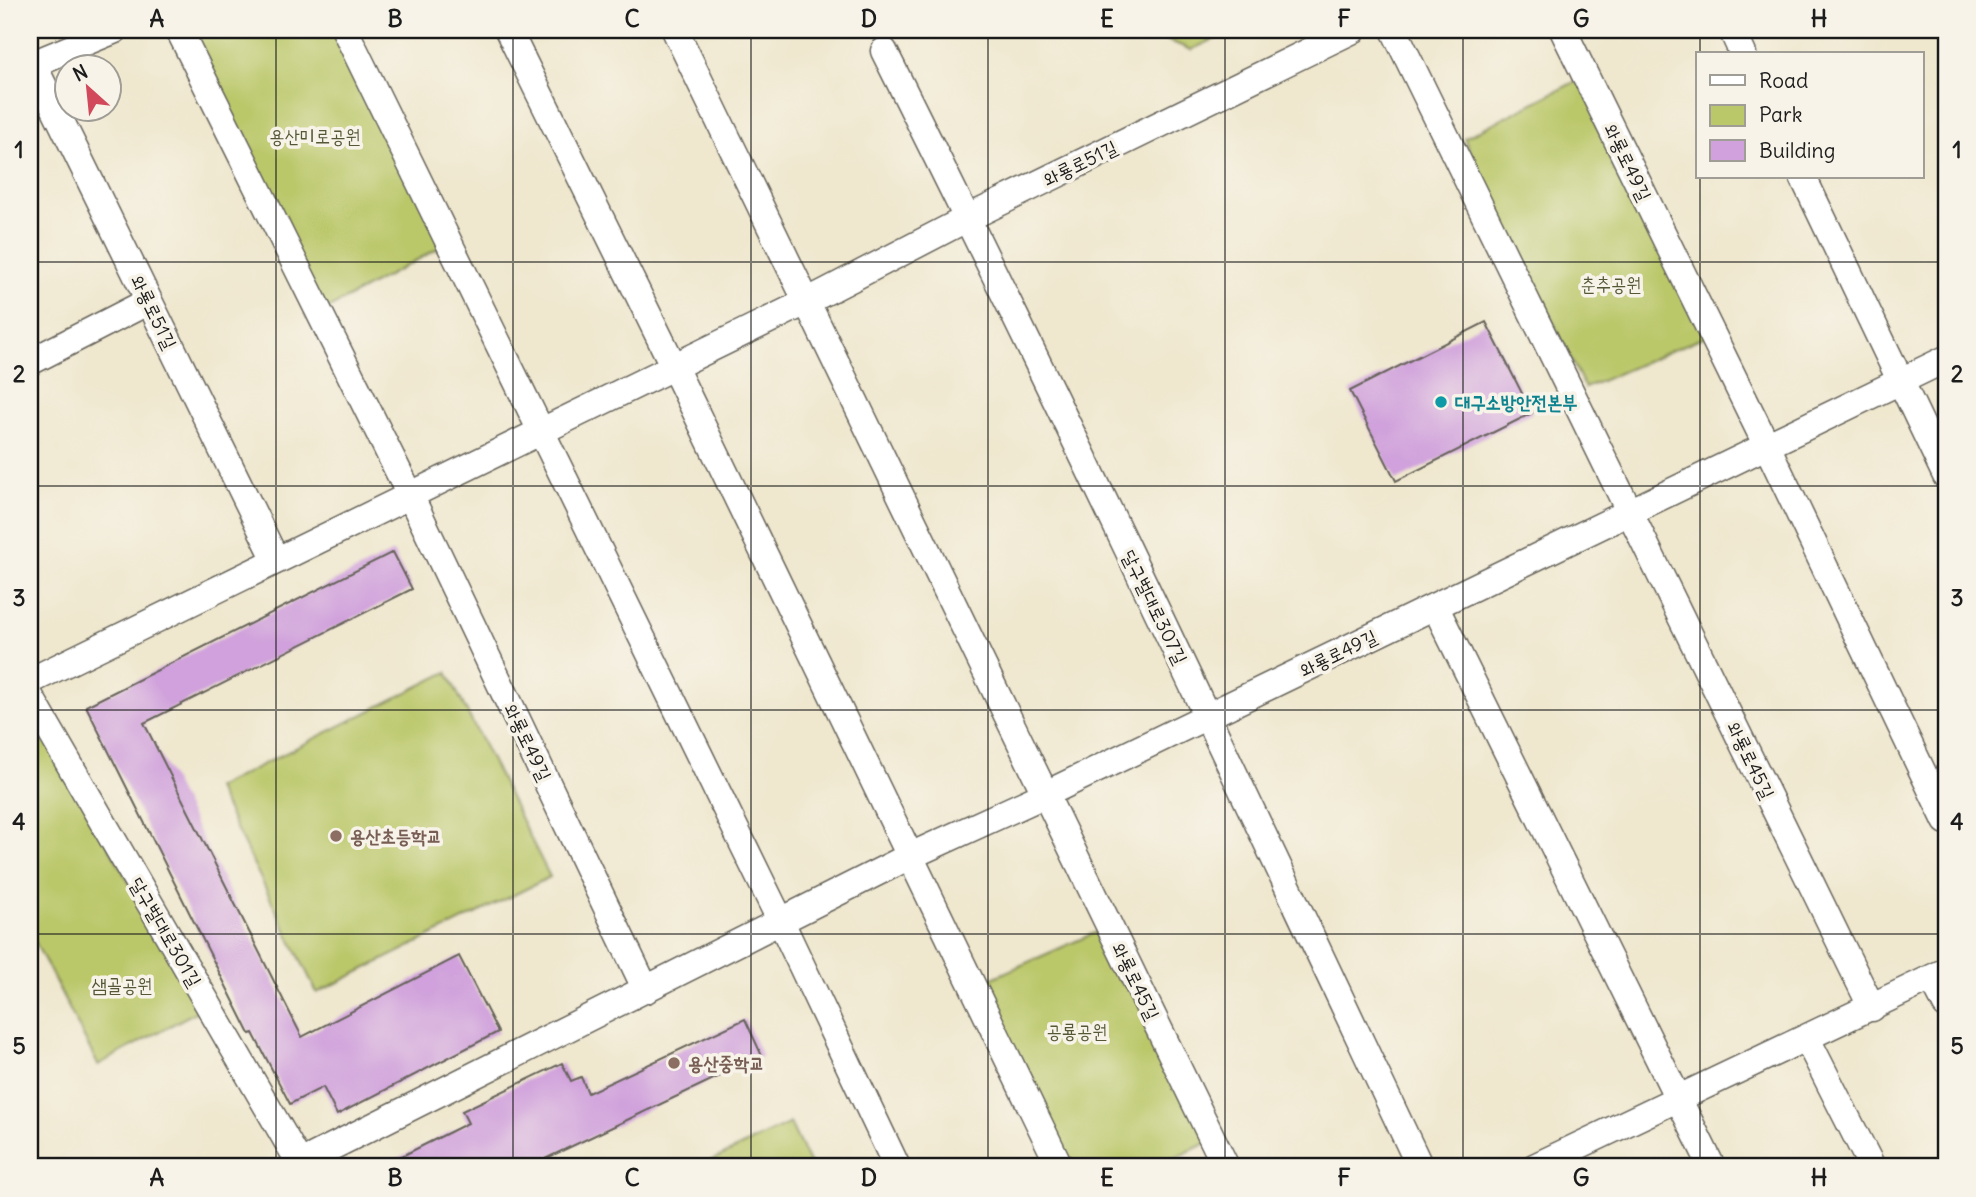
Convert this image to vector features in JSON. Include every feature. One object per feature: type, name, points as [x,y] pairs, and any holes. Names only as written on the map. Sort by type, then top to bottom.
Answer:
[{"type":"street","points":[[31,62],[115,30]]},
{"type":"street","points":[[179,30],[410,495]]},
{"type":"street","points":[[345,30],[543,430],[897,1167]]},
{"type":"street","points":[[508,30],[674,366],[1060,1167]]},
{"type":"street","points":[[675,30],[1046,794]]},
{"type":"street","name":"와룡로51길","points":[[30,681],[808,301],[968,218],[1353,30]]},
{"type":"street","points":[[1394,30],[1629,512]]},
{"type":"street","name":"와룡로49길","points":[[1563,30],[1767,446]]},
{"type":"street","points":[[1731,30],[1742,52]]},
{"type":"street","name":"달구벌대로307길","points":[[884,51],[968,218],[1208,716],[1420,1167]]},
{"type":"street","name":"와룡로51길","points":[[31,62],[276,560]]},
{"type":"street","points":[[1802,178],[1946,476]]},
{"type":"street","points":[[30,362],[149,301]]},
{"type":"street","name":"와룡로49길","points":[[298,1166],[908,856],[1046,794],[1946,359]]},
{"type":"street","points":[[1767,446],[1946,821]]},
{"type":"street","name":"와룡로49길","points":[[410,495],[646,990]]},
{"type":"street","name":"와룡로45길","points":[[1629,512],[1872,1008]]},
{"type":"street","points":[[1435,606],[1712,1167]]},
{"type":"street","name":"달구벌대로301길","points":[[30,696],[298,1166]]},
{"type":"street","name":"와룡로45길","points":[[1046,794],[1226,1167]]},
{"type":"street","points":[[1534,1167],[1939,974],[1946,1005]]},
{"type":"street","points":[[1807,1039],[1872,1167]]},
{"type":"green space","name":"용산미로공원","points":[[182,30],[343,30],[448,243],[322,312]]},
{"type":"green space","points":[[1143,30],[1234,30],[1191,50]]},
{"type":"green space","name":"춘추공원","points":[[1586,76],[1712,333],[1585,388],[1464,138]]},
{"type":"green space","points":[[447,672],[550,877],[317,993],[216,788]]},
{"type":"green space","name":"샘골공원","points":[[30,708],[201,1009],[98,1065],[30,932]]},
{"type":"green space","name":"공룡공원","points":[[1110,926],[1213,1140],[1156,1167],[1060,1167],[972,987]]},
{"type":"green space","points":[[790,1123],[811,1167],[698,1167]]},
{"type":"building","name":"대구소방안전본부","points":[[1486,322],[1532,413],[1396,481],[1350,391]]},
{"type":"building","points":[[393,552],[412,589],[144,723],[302,1037],[459,956],[498,1032],[337,1115],[323,1087],[290,1104],[253,1033],[250,1034],[86,706]]},
{"type":"building","points":[[745,1019],[762,1056],[528,1167],[380,1167],[468,1123],[462,1111],[562,1063],[571,1081],[581,1077],[588,1093]]},
{"type":"place","name":"대구소방안전본부","points":[[1441,402]]},
{"type":"place","name":"용산초등학교","points":[[336,836]]},
{"type":"place","name":"용산중학교","points":[[674,1063]]}]
